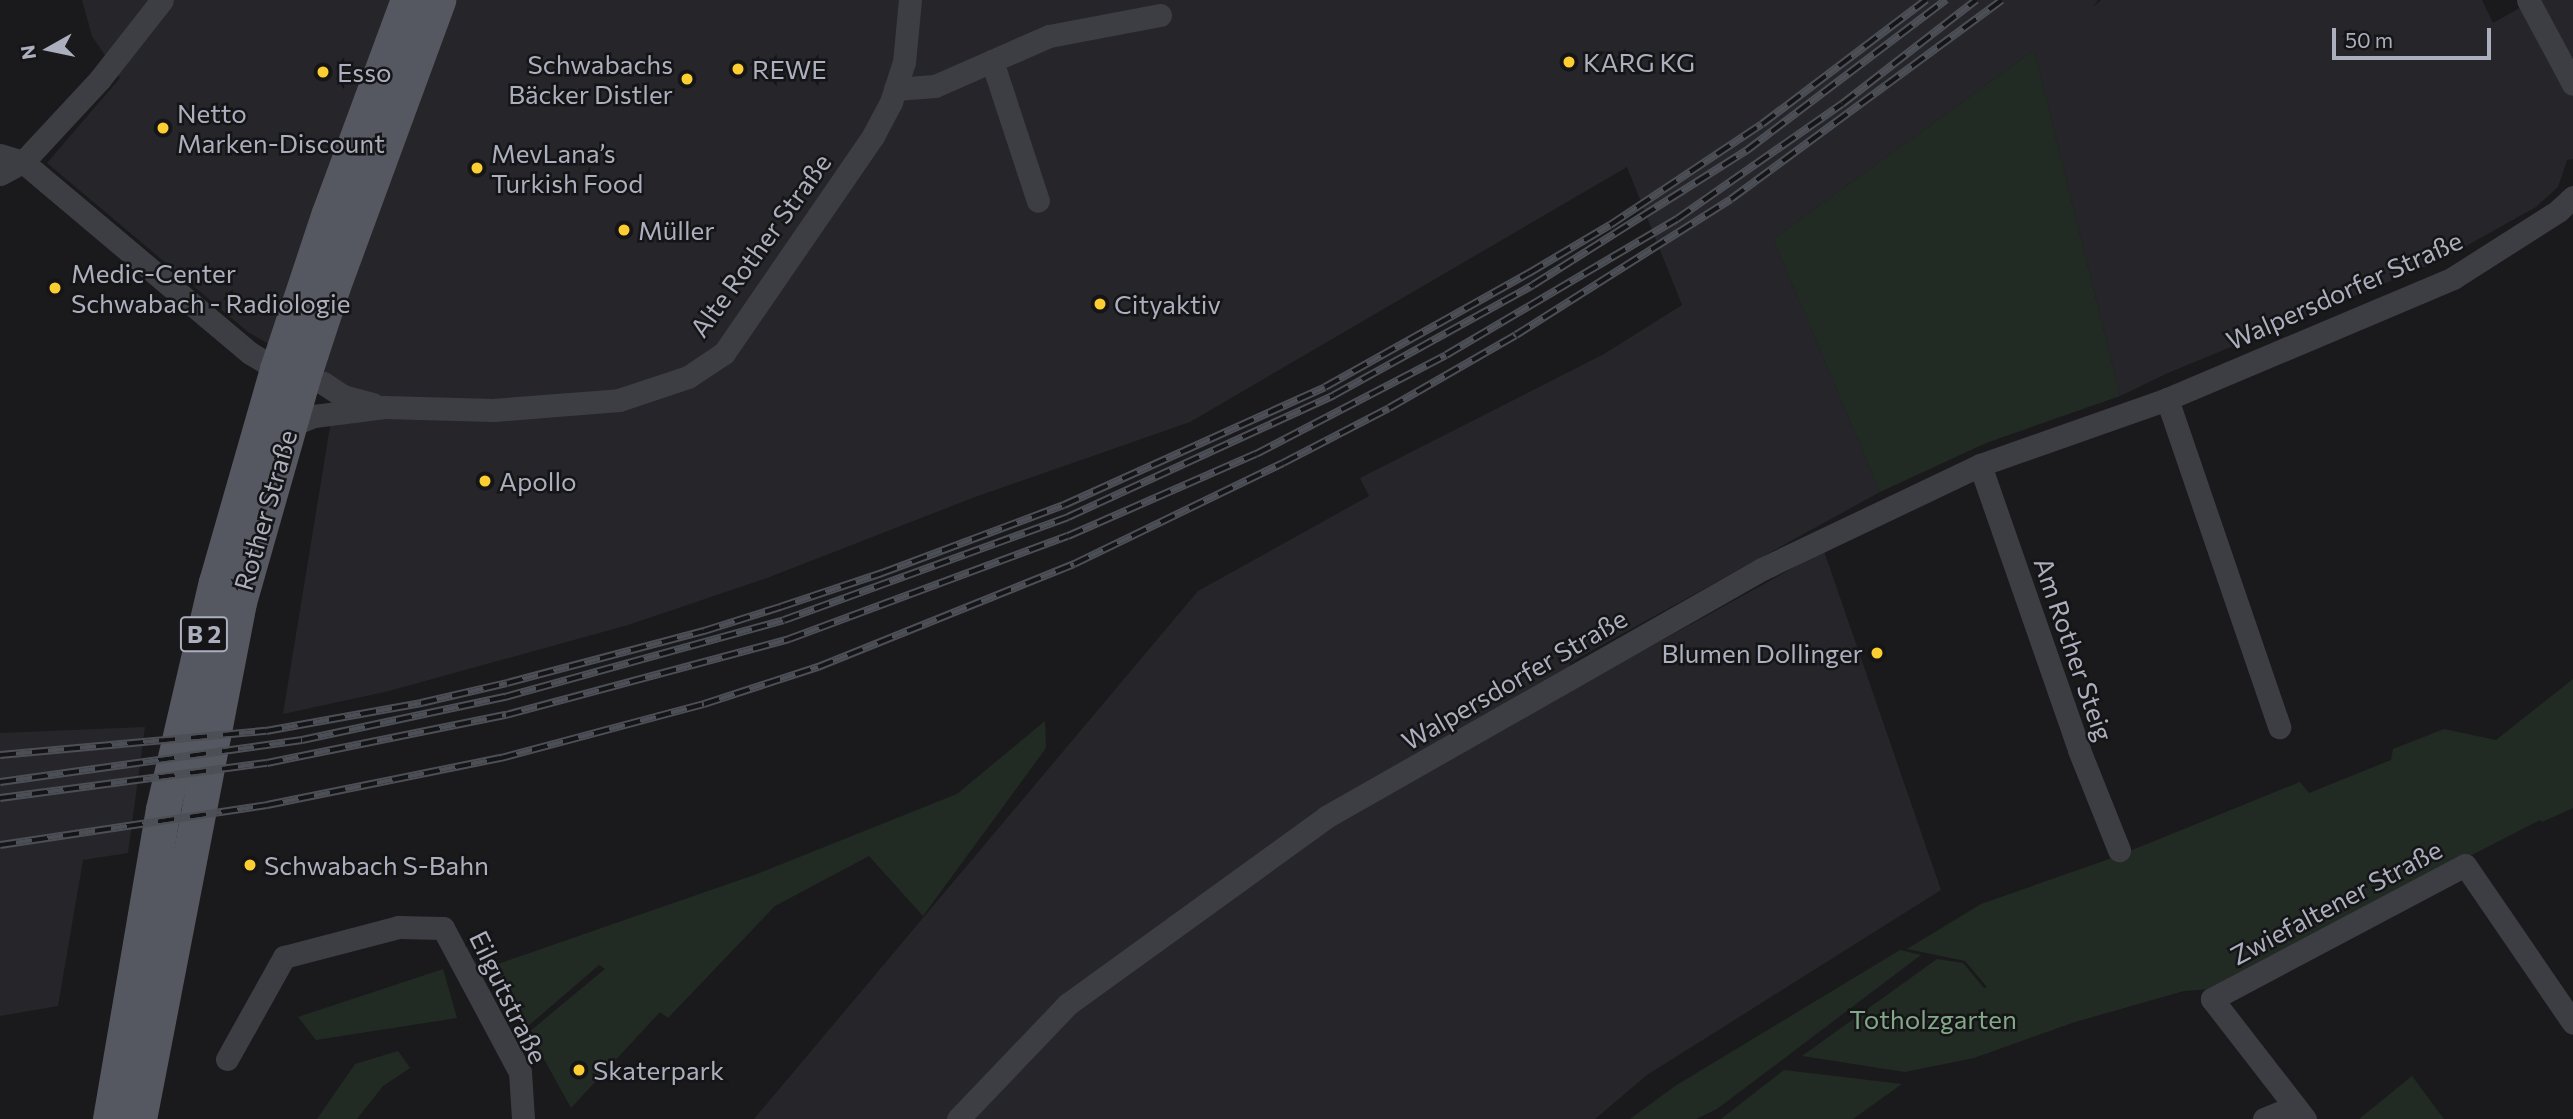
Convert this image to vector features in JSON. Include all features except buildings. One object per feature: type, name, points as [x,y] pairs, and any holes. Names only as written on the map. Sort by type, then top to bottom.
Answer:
[{"type":"main road","name":"Rother Straße","points":[[139,1119],[239,601],[289,426],[290,373],[329,213],[408,0]]},
{"type":"main road","name":"Rother Straße","points":[[110,1119],[163,809],[216,582],[290,373],[438,0]]},
{"type":"street","points":[[0,174],[23,162],[100,79],[162,0]]},
{"type":"street","name":"Alte Rother Straße","points":[[289,426],[314,416],[384,407],[493,410],[619,400],[688,377],[724,353],[873,136],[895,89],[904,62],[909,0]]},
{"type":"street","points":[[2528,0],[2573,84]]},
{"type":"street","points":[[895,89],[935,86],[1049,36],[1160,15]]},
{"type":"street","points":[[992,61],[1038,201]]},
{"type":"street","points":[[0,155],[23,162]]},
{"type":"street","name":"Alte Rother Straße","points":[[23,162],[250,354],[290,373],[323,383],[343,396],[384,407]]},
{"type":"street","name":"Walpersdorfer Straße","points":[[958,1119],[1068,1004],[1326,817],[1762,569],[1980,465],[2166,399],[2453,278],[2558,211],[2573,197]]},
{"type":"street","points":[[2166,399],[2280,727]]},
{"type":"street","name":"Am Rother Steig","points":[[1980,465],[2079,750],[2119,850]]},
{"type":"street","name":"Zwiefaltener Straße","points":[[2300,1113],[2212,999],[2465,865],[2573,1023]]},
{"type":"street","name":"Eilgutstraße","points":[[227,1059],[284,957],[398,927],[443,928],[520,1072],[523,1119]]},
{"type":"street","points":[[2264,1119],[2300,1113]]},
{"type":"shaded area","points":[[82,0],[2098,0],[2093,7],[2101,0],[2482,0],[2493,23],[2534,0],[2573,0],[2573,159],[2567,160],[2558,187],[2536,207],[2441,260],[2168,373],[2120,396],[2034,50],[1773,239],[1880,492],[1569,663],[1581,685],[1824,551],[1941,890],[1647,1075],[1595,1119],[754,1119],[1198,591],[1369,496],[1360,478],[1604,354],[1682,305],[1627,167],[1190,422],[975,497],[767,578],[628,625],[389,691],[283,714],[337,384],[248,332],[47,163],[120,78],[92,36]]},
{"type":"shaded area","points":[[145,727],[128,853],[83,860],[58,1006],[0,1016],[0,733]]},
{"type":"green space","points":[[2034,50],[2120,396],[1986,443],[1880,492],[1773,239]]},
{"type":"green space","name":"Totholzgarten","points":[[2573,679],[2573,808],[2542,822],[2540,820],[2211,989],[2184,991],[2075,1022],[1974,1058],[1905,1072],[1802,1056],[1937,959],[1963,963],[1984,988],[1987,987],[1965,961],[1907,949],[1981,904],[2115,857],[2300,782],[2309,793],[2391,760],[2393,749],[2444,729],[2496,740]]},
{"type":"green space","points":[[1045,721],[1046,748],[923,916],[869,856],[775,906],[668,1018],[660,1012],[571,1108],[529,1032],[605,969],[599,965],[527,1027],[492,966],[757,874],[957,794]]},
{"type":"green space","points":[[1900,950],[1921,955],[1717,1109],[1696,1119],[1630,1119],[1675,1086]]},
{"type":"green space","points":[[443,969],[457,1018],[316,1040],[298,1017]]},
{"type":"green space","points":[[398,1051],[410,1068],[383,1086],[357,1119],[317,1119],[355,1064]]},
{"type":"green space","points":[[1784,1070],[1902,1084],[1853,1119],[1721,1119]]},
{"type":"green space","points":[[2412,1076],[2444,1119],[2359,1119]]},
{"type":"railway","points":[[0,755],[266,731],[421,703],[507,683],[704,631],[780,607],[882,573],[1064,505],[1325,387],[1529,273],[1610,225],[1762,124],[1926,0]]},
{"type":"railway","points":[[0,782],[302,740],[505,697],[784,620],[1068,517],[1334,395],[1533,285],[1746,151],[1946,0]]},
{"type":"railway","points":[[0,798],[267,763],[506,715],[789,639],[1068,536],[1256,454],[1446,355],[1677,219],[1842,104],[1976,0]]},
{"type":"railway","points":[[0,845],[267,805],[501,758],[704,704],[818,667],[1074,564],[1283,463],[1389,408],[1516,335],[1731,199],[2002,0]]},
{"type":"place","name":"KARG KG","points":[[1569,62]]},
{"type":"place","name":"REWE","points":[[738,69]]},
{"type":"place","name":"Esso","points":[[323,72]]},
{"type":"place","name":"Schwabachs Bäcker Distler","points":[[687,79]]},
{"type":"place","name":"Netto Marken-Discount","points":[[163,128]]},
{"type":"place","name":"MevLana’s Turkish Food","points":[[477,168]]},
{"type":"place","name":"Müller","points":[[624,230]]},
{"type":"place","name":"Medic-Center Schwabach - Radiologie","points":[[55,288]]},
{"type":"place","name":"Cityaktiv","points":[[1100,304]]},
{"type":"place","name":"Apollo","points":[[485,481]]},
{"type":"place","name":"Blumen Dollinger","points":[[1877,653]]},
{"type":"place","name":"Schwabach S-Bahn","points":[[250,865]]},
{"type":"place","name":"Skaterpark","points":[[579,1070]]}]
